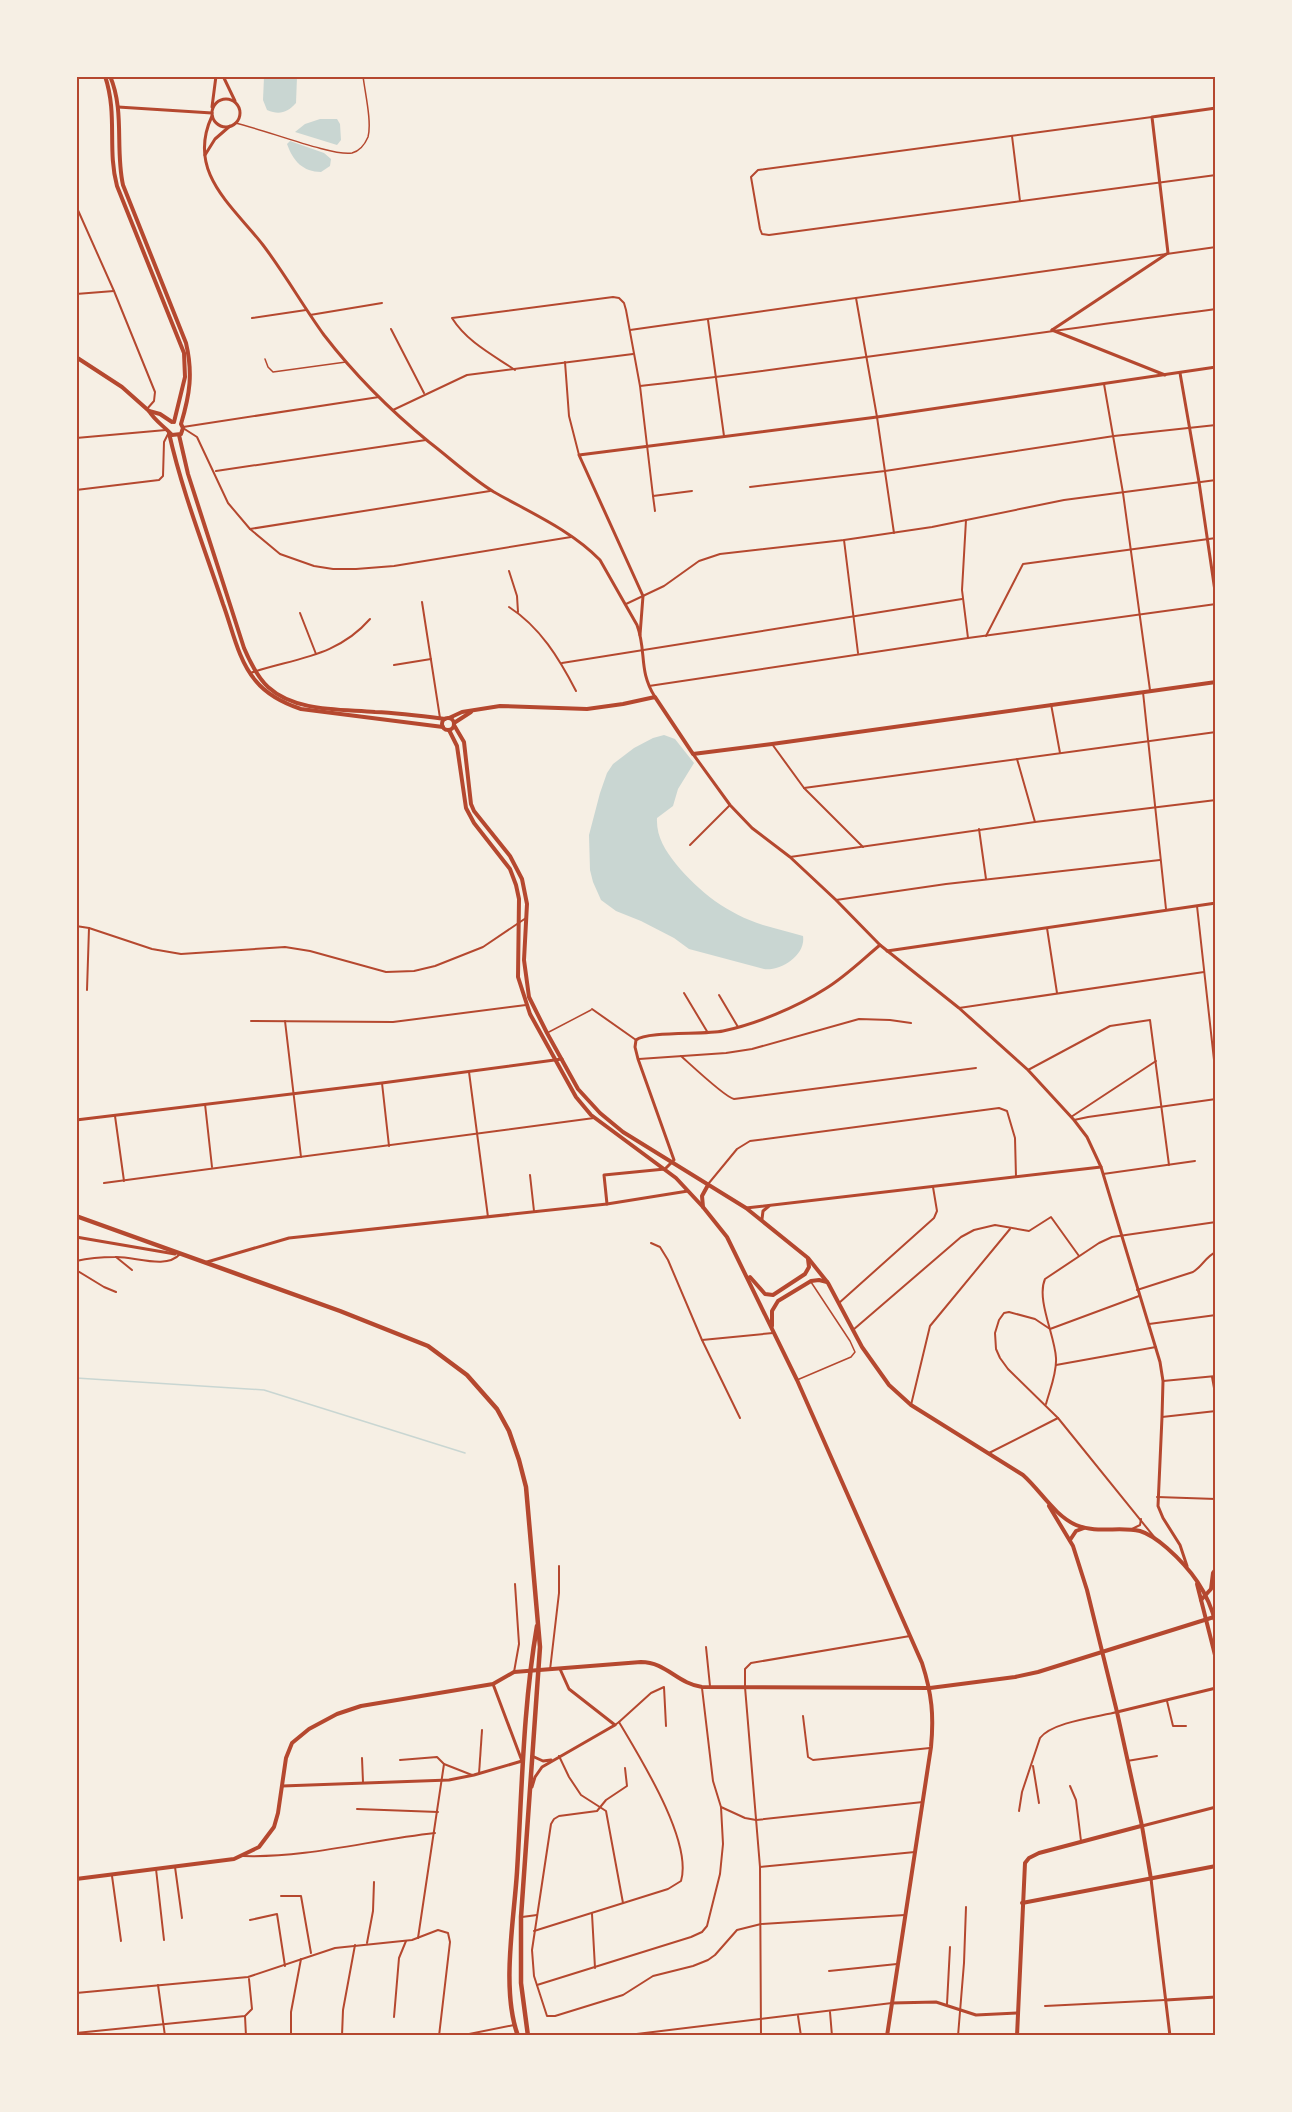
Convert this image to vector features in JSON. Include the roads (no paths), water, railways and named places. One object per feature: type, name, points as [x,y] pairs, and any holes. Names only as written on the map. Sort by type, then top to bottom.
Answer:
[{"type":"highway","points":[[76,1216],[340,1311],[428,1346],[453,1362],[483,1391],[497,1409],[509,1431],[526,1487],[540,1657],[521,1917],[520,1983],[528,2036]]},
{"type":"highway","points":[[518,2036],[514,2025],[510,1962],[522,1761],[538,1620]]},
{"type":"main road","points":[[105,76],[112,107],[113,159],[117,186],[184,353],[185,377],[169,431],[181,480],[239,649],[267,693],[283,703],[301,709],[353,714],[443,727],[449,730],[457,746],[466,808],[474,823],[513,876],[519,899],[518,977],[525,1005],[576,1097],[594,1118],[665,1169],[703,1207],[727,1237],[797,1380],[911,1636],[930,1688],[933,1720],[923,1802],[887,2036]]},
{"type":"main road","points":[[110,76],[119,108],[119,170],[123,185],[186,343],[190,360],[190,383],[183,426],[179,435],[185,465],[253,672]]},
{"type":"main road","points":[[76,357],[122,387],[174,436],[179,435]]},
{"type":"main road","points":[[148,410],[183,426]]},
{"type":"main road","points":[[353,714],[445,718],[472,711],[511,706],[587,709],[655,697],[693,754],[1215,682]]},
{"type":"main road","points":[[449,730],[472,711]]},
{"type":"main road","points":[[445,718],[454,724],[464,742],[471,804],[474,811],[517,868],[525,891],[525,979],[533,1005],[578,1089],[600,1113],[623,1132],[746,1208],[808,1258],[828,1282],[862,1347],[889,1385],[911,1405],[1023,1475],[1046,1500],[1070,1540],[1081,1568],[1117,1712],[1151,1879]]},
{"type":"main road","points":[[443,727],[442,723],[445,718]]},
{"type":"main road","points":[[703,1207],[702,1196],[708,1185]]},
{"type":"main road","points":[[746,1273],[765,1293],[773,1295],[805,1274],[809,1267],[808,1258]]},
{"type":"main road","points":[[772,1331],[771,1311],[775,1305],[811,1281],[828,1282]]},
{"type":"main road","points":[[1046,1500],[1069,1521],[1085,1528],[1104,1531],[1138,1531],[1156,1539],[1187,1566],[1206,1595],[1215,1624]]},
{"type":"main road","points":[[1070,1540],[1076,1531],[1085,1528]]},
{"type":"main road","points":[[1201,1600],[1212,1586],[1215,1569]]},
{"type":"main road","points":[[1196,1580],[1215,1659]]},
{"type":"main road","points":[[76,1879],[243,1856],[259,1847],[270,1834],[278,1813],[286,1758],[292,1743],[309,1729],[337,1714],[361,1706],[493,1684],[514,1672],[641,1662],[654,1663],[691,1685],[702,1688],[930,1688],[1026,1674],[1214,1617]]},
{"type":"main road","points":[[1017,2036],[1023,1870],[1029,1858],[1081,1841],[1142,1826]]},
{"type":"main road","points":[[1022,1903],[1215,1866]]},
{"type":"street","points":[[216,76],[212,113],[218,124],[233,124]]},
{"type":"street","points":[[204,156],[215,139],[240,116],[223,76]]},
{"type":"street","points":[[236,102],[228,99],[220,100],[212,113],[205,133],[204,156],[211,181],[265,248],[306,310],[347,362],[393,410],[426,440],[492,491],[572,537],[600,560],[626,604],[640,635]]},
{"type":"street","points":[[112,107],[212,113]]},
{"type":"street","points":[[1215,108],[758,170],[751,177],[760,229],[765,235],[1215,175]]},
{"type":"street","points":[[1152,117],[1168,253]]},
{"type":"street","points":[[1012,136],[1021,202]]},
{"type":"street","points":[[77,208],[114,291],[154,392],[154,400],[148,410]]},
{"type":"street","points":[[630,330],[1215,247]]},
{"type":"street","points":[[1052,330],[1168,253]]},
{"type":"street","points":[[76,294],[114,291]]},
{"type":"street","points":[[515,370],[471,340],[452,318],[613,297],[619,298],[624,303],[640,386],[655,511]]},
{"type":"street","points":[[856,298],[894,532]]},
{"type":"street","points":[[310,315],[382,303]]},
{"type":"street","points":[[640,386],[1215,309]]},
{"type":"street","points":[[252,318],[306,310]]},
{"type":"street","points":[[707,320],[724,436]]},
{"type":"street","points":[[391,329],[424,394]]},
{"type":"street","points":[[1052,330],[1167,375]]},
{"type":"street","points":[[393,410],[467,375],[634,353]]},
{"type":"street","points":[[565,362],[569,416],[579,455],[643,596],[640,635],[643,669],[655,697]]},
{"type":"street","points":[[579,455],[877,417],[1215,367]]},
{"type":"street","points":[[1180,373],[1199,482],[1215,598]]},
{"type":"street","points":[[1104,384],[1123,493],[1150,691]]},
{"type":"street","points":[[183,426],[379,396]]},
{"type":"street","points":[[750,488],[885,471],[1114,436],[1215,424]]},
{"type":"street","points":[[183,426],[197,437],[233,510],[250,529],[280,554],[314,566],[333,569],[394,566],[572,537]]},
{"type":"street","points":[[76,438],[169,431],[164,442],[163,476],[159,480],[76,490]]},
{"type":"street","points":[[214,471],[426,440]]},
{"type":"street","points":[[626,604],[664,586],[699,561],[709,557],[844,540],[966,520],[1064,500],[1215,480]]},
{"type":"street","points":[[250,529],[492,491]]},
{"type":"street","points":[[653,496],[692,491]]},
{"type":"street","points":[[966,520],[962,599],[968,638]]},
{"type":"street","points":[[986,636],[1020,567],[1027,563],[1215,538]]},
{"type":"street","points":[[844,540],[858,654]]},
{"type":"street","points":[[509,571],[517,596],[518,613]]},
{"type":"street","points":[[562,663],[962,599]]},
{"type":"street","points":[[422,602],[431,658],[445,718]]},
{"type":"street","points":[[649,687],[858,654],[1215,604]]},
{"type":"street","points":[[508,607],[518,613],[546,642],[562,663],[576,691]]},
{"type":"street","points":[[300,613],[316,654]]},
{"type":"street","points":[[253,672],[299,661],[349,640],[370,619]]},
{"type":"street","points":[[394,664],[431,658]]},
{"type":"street","points":[[1143,692],[1167,910]]},
{"type":"street","points":[[1051,704],[1060,753]]},
{"type":"street","points":[[804,788],[1215,732]]},
{"type":"street","points":[[772,744],[804,788],[862,847]]},
{"type":"street","points":[[693,754],[730,805],[752,828],[790,857],[880,945],[959,1008],[1028,1070],[1087,1137],[1101,1167],[1120,1236],[1156,1347],[1162,1381],[1157,1497],[1160,1512],[1180,1545],[1187,1566]]},
{"type":"street","points":[[1017,759],[1035,822]]},
{"type":"street","points":[[790,857],[979,829],[1215,800]]},
{"type":"street","points":[[690,845],[730,805]]},
{"type":"street","points":[[979,829],[986,879]]},
{"type":"street","points":[[836,900],[986,879],[1160,860]]},
{"type":"street","points":[[887,951],[1215,903]]},
{"type":"street","points":[[1197,906],[1215,1078]]},
{"type":"street","points":[[76,926],[89,928],[166,953],[182,954],[285,947],[310,951],[386,972],[414,971],[435,966],[483,946],[526,918]]},
{"type":"street","points":[[87,990],[89,928]]},
{"type":"street","points":[[1047,928],[1057,993]]},
{"type":"street","points":[[636,1040],[647,1035],[708,1033],[738,1027],[809,999],[827,988],[880,945]]},
{"type":"street","points":[[959,1008],[1204,972]]},
{"type":"street","points":[[684,993],[708,1033]]},
{"type":"street","points":[[719,994],[738,1027]]},
{"type":"street","points":[[251,1021],[393,1022],[533,1005]]},
{"type":"street","points":[[592,1009],[636,1040]]},
{"type":"street","points":[[638,1059],[726,1053],[760,1047],[859,1019],[911,1023]]},
{"type":"street","points":[[1028,1070],[1110,1026],[1150,1020],[1169,1164]]},
{"type":"street","points":[[285,1021],[301,1157]]},
{"type":"street","points":[[607,1204],[604,1175],[665,1169],[674,1158],[638,1059],[636,1040]]},
{"type":"street","points":[[681,1056],[708,1078],[727,1098],[734,1099],[976,1068]]},
{"type":"street","points":[[76,1120],[293,1095],[562,1059]]},
{"type":"street","points":[[1072,1119],[1156,1061]]},
{"type":"street","points":[[469,1072],[488,1217]]},
{"type":"street","points":[[382,1083],[389,1146]]},
{"type":"street","points":[[1072,1119],[1215,1099]]},
{"type":"street","points":[[204,1104],[213,1168]]},
{"type":"street","points":[[708,1185],[737,1149],[750,1141],[999,1108],[1007,1111],[1013,1128],[1016,1177]]},
{"type":"street","points":[[115,1116],[123,1181]]},
{"type":"street","points":[[104,1183],[594,1118]]},
{"type":"street","points":[[1103,1174],[1195,1161]]},
{"type":"street","points":[[746,1208],[1101,1167]]},
{"type":"street","points":[[530,1175],[534,1212]]},
{"type":"street","points":[[839,1303],[934,1218],[936,1211],[933,1187]]},
{"type":"street","points":[[203,1263],[289,1238],[607,1204],[688,1191]]},
{"type":"street","points":[[762,1219],[763,1211],[770,1205]]},
{"type":"street","points":[[853,1329],[961,1237],[974,1230],[990,1226],[1023,1232],[1033,1230],[1051,1217],[1079,1256]]},
{"type":"street","points":[[1046,1404],[1056,1365],[1043,1282],[1099,1243],[1120,1236],[1215,1222]]},
{"type":"street","points":[[911,1405],[930,1326],[1011,1228]]},
{"type":"street","points":[[76,1236],[180,1254]]},
{"type":"street","points":[[651,1243],[660,1247],[668,1260],[702,1341],[740,1418]]},
{"type":"street","points":[[1137,1290],[1193,1272],[1215,1252]]},
{"type":"street","points":[[76,1261],[115,1257],[165,1261],[176,1258],[180,1254]]},
{"type":"street","points":[[115,1257],[132,1270]]},
{"type":"street","points":[[76,1270],[116,1292]]},
{"type":"street","points":[[1050,1329],[1139,1296]]},
{"type":"street","points":[[1050,1329],[1035,1319],[1009,1312],[1004,1313],[999,1320],[995,1334],[996,1349],[1004,1364],[1046,1404],[1156,1539]]},
{"type":"street","points":[[1149,1324],[1215,1315]]},
{"type":"street","points":[[702,1341],[772,1331]]},
{"type":"street","points":[[1056,1365],[1156,1347]]},
{"type":"street","points":[[1162,1381],[1214,1376],[1215,1400]]},
{"type":"street","points":[[1162,1417],[1215,1411]]},
{"type":"street","points":[[989,1453],[1058,1418]]},
{"type":"street","points":[[1157,1497],[1215,1499]]},
{"type":"street","points":[[1129,1530],[1139,1526],[1141,1519]]},
{"type":"street","points":[[548,1670],[559,1593],[559,1566]]},
{"type":"street","points":[[514,1672],[519,1644],[515,1584]]},
{"type":"street","points":[[761,2036],[760,1867],[745,1669],[751,1663],[911,1636]]},
{"type":"street","points":[[706,1647],[711,1688]]},
{"type":"street","points":[[560,1669],[570,1689],[615,1725]]},
{"type":"street","points":[[282,1786],[441,1779],[479,1774],[522,1761],[493,1684]]},
{"type":"street","points":[[529,1794],[538,1772],[553,1760],[615,1725],[651,1694],[664,1687],[666,1726]]},
{"type":"street","points":[[537,1985],[691,1937],[705,1929],[717,1890],[723,1844],[721,1807],[713,1781],[702,1688]]},
{"type":"street","points":[[1019,1811],[1022,1792],[1040,1738],[1045,1732],[1057,1727],[1215,1688]]},
{"type":"street","points":[[1167,1701],[1173,1726],[1186,1726]]},
{"type":"street","points":[[803,1716],[808,1756],[813,1760],[931,1747]]},
{"type":"street","points":[[534,1931],[674,1887],[681,1881],[683,1868],[680,1848],[671,1820],[644,1764],[619,1722]]},
{"type":"street","points":[[479,1774],[482,1730]]},
{"type":"street","points":[[532,1756],[543,1761],[553,1760]]},
{"type":"street","points":[[559,1756],[581,1795],[601,1806],[607,1813],[623,1904]]},
{"type":"street","points":[[1127,1761],[1157,1756]]},
{"type":"street","points":[[400,1760],[437,1757],[444,1764],[474,1775]]},
{"type":"street","points":[[362,1758],[363,1783]]},
{"type":"street","points":[[1032,1763],[1039,1803]]},
{"type":"street","points":[[418,1938],[444,1764]]},
{"type":"street","points":[[625,1768],[627,1786],[606,1800],[595,1812],[559,1816],[552,1820],[534,1931],[532,1965],[546,2015],[551,2017],[612,1999],[623,1995],[653,1976],[708,1960],[715,1955],[736,1929],[761,1924],[905,1915]]},
{"type":"street","points":[[1070,1786],[1076,1800],[1081,1841]]},
{"type":"street","points":[[721,1807],[745,1818],[756,1820],[923,1802]]},
{"type":"street","points":[[1142,1826],[1215,1806]]},
{"type":"street","points":[[357,1809],[438,1812]]},
{"type":"street","points":[[243,1856],[299,1854],[388,1838],[435,1833]]},
{"type":"street","points":[[760,1867],[915,1852]]},
{"type":"street","points":[[176,1867],[182,1918]]},
{"type":"street","points":[[156,1869],[164,1941]]},
{"type":"street","points":[[112,1875],[121,1941]]},
{"type":"street","points":[[1151,1879],[1170,2036]]},
{"type":"street","points":[[367,1944],[373,1911],[374,1882]]},
{"type":"street","points":[[281,1896],[301,1896],[311,1955]]},
{"type":"street","points":[[958,2036],[966,1907]]},
{"type":"street","points":[[250,1920],[275,1914],[278,1916],[285,1966]]},
{"type":"street","points":[[592,1914],[595,1968]]},
{"type":"street","points":[[521,1917],[537,1915]]},
{"type":"street","points":[[76,1993],[248,1977],[285,1966],[311,1955],[355,1944],[406,1941],[438,1930],[448,1933],[450,1937],[439,2036]]},
{"type":"street","points":[[394,2017],[399,1958],[406,1941]]},
{"type":"street","points":[[342,2036],[343,2010],[355,1944]]},
{"type":"street","points":[[947,2004],[950,1947]]},
{"type":"street","points":[[291,2036],[291,2012],[301,1959]]},
{"type":"street","points":[[829,1971],[897,1964]]},
{"type":"street","points":[[76,2033],[245,2016],[252,2009],[248,1977]]},
{"type":"street","points":[[158,1985],[165,2036]]},
{"type":"street","points":[[1045,2006],[1215,1997]]},
{"type":"street","points":[[620,2036],[892,2003],[936,2002],[976,2015],[1017,2013]]},
{"type":"street","points":[[830,2012],[832,2036]]},
{"type":"street","points":[[245,2016],[246,2036]]},
{"type":"street","points":[[798,2016],[801,2036]]},
{"type":"street","points":[[459,2036],[514,2025]]},
{"type":"street","points":[[668,2030],[669,2036]]},
{"type":"lane","points":[[233,124],[330,151],[355,153],[361,148],[368,135],[363,76]]},
{"type":"lane","points":[[265,359],[273,372],[347,362]]},
{"type":"lane","points":[[547,1033],[592,1009]]},
{"type":"lane","points":[[797,1380],[851,1357],[855,1352],[811,1281]]},
{"type":"waterway","points":[[76,1378],[264,1390],[465,1453]]}]
